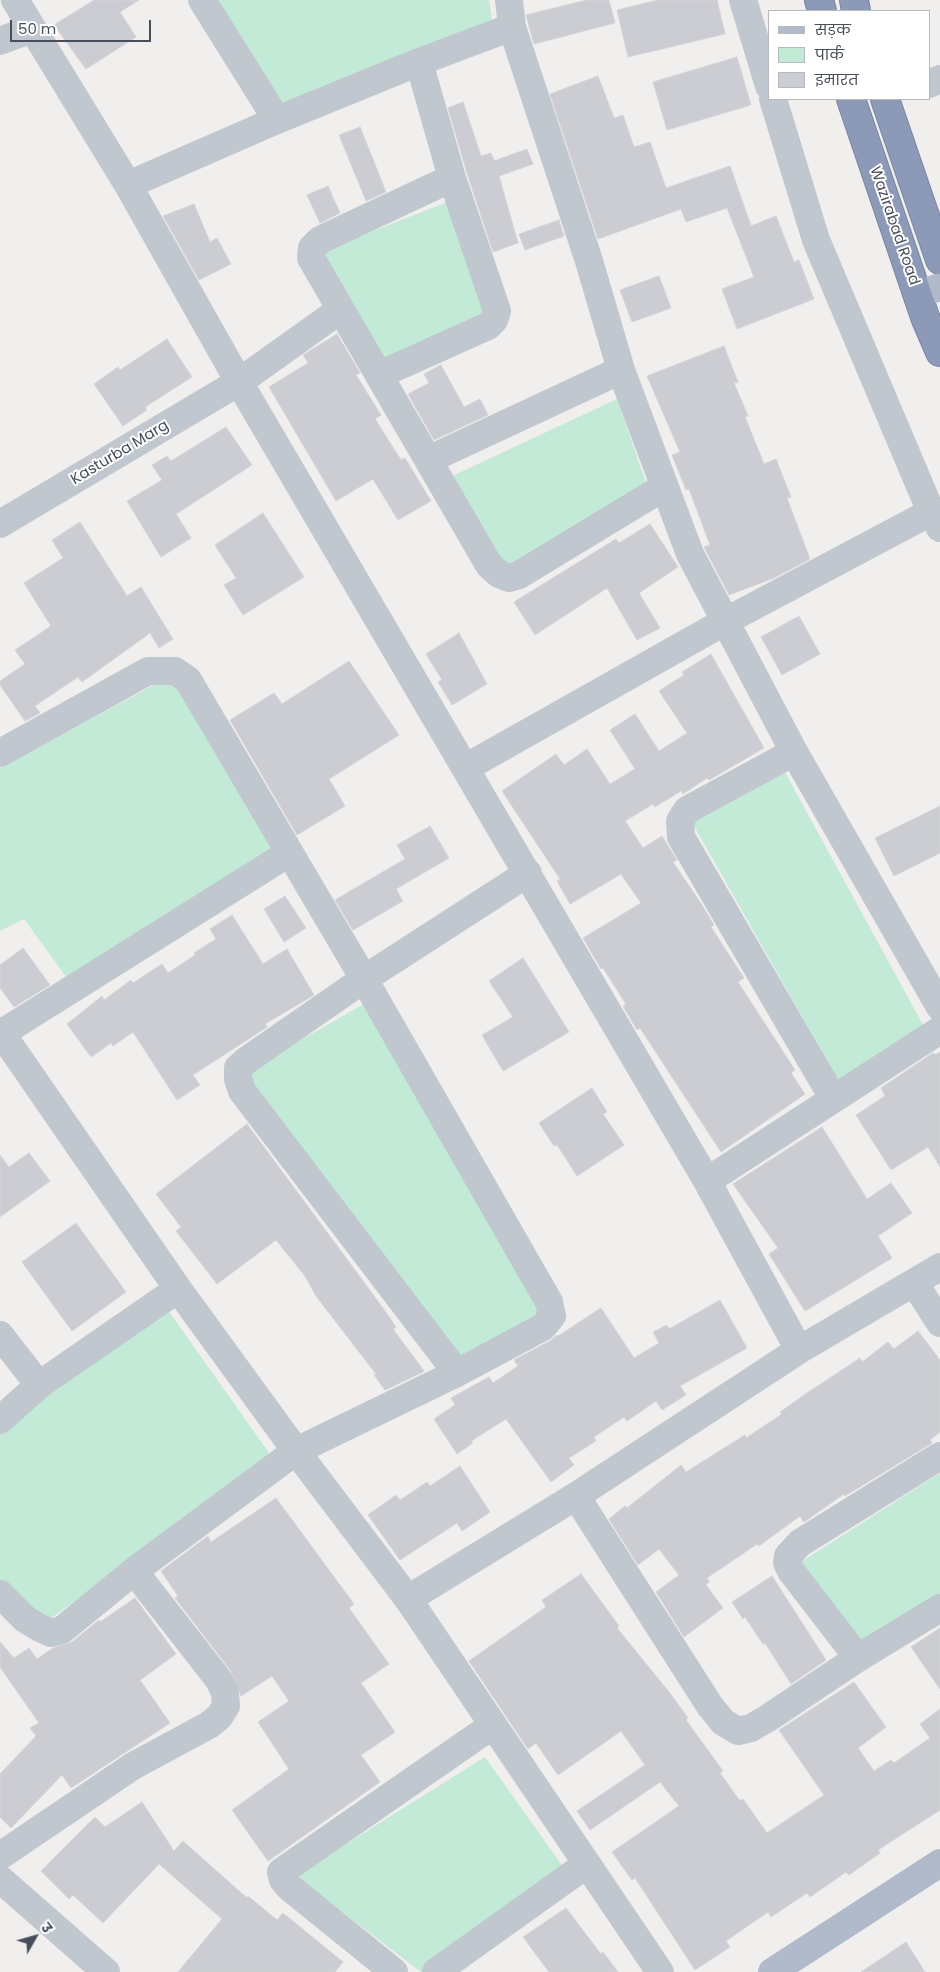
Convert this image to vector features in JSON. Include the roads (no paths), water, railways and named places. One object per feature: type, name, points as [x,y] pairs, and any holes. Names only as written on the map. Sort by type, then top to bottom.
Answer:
[{"type":"highway","name":"Wazirabad Road","points":[[851,100],[929,290],[940,352]]},
{"type":"highway","points":[[887,100],[940,260]]},
{"type":"main road","points":[[772,1972],[940,1863]]},
{"type":"main road","points":[[806,1972],[940,1884]]},
{"type":"street","points":[[15,0],[128,185],[239,382],[707,1181],[800,1350]]},
{"type":"street","points":[[202,0],[276,120]]},
{"type":"street","points":[[509,0],[512,27],[589,262],[621,370],[690,554],[724,622],[794,752],[940,1007]]},
{"type":"street","points":[[743,0],[768,83]]},
{"type":"street","points":[[128,185],[276,120],[419,62],[512,27]]},
{"type":"street","points":[[0,41],[32,29]]},
{"type":"street","points":[[379,375],[488,326],[494,320],[497,311],[452,178],[419,62]]},
{"type":"street","points":[[465,768],[724,622],[935,520],[816,240],[773,100]]},
{"type":"street","points":[[452,178],[320,240],[312,248],[311,258],[489,565],[499,574],[509,578],[519,575],[664,487]]},
{"type":"street","name":"Kasturba Marg","points":[[0,524],[239,382],[340,310]]},
{"type":"street","points":[[428,460],[621,370]]},
{"type":"street","points":[[0,753],[148,671],[175,671],[188,680],[197,692],[364,979],[549,1302],[552,1316],[543,1327],[457,1373],[296,1451],[134,1571],[62,1630],[51,1633],[25,1619],[0,1594]]},
{"type":"street","points":[[794,752],[686,810],[680,821],[681,837],[833,1098]]},
{"type":"street","points":[[289,852],[1,1032],[178,1289],[296,1451],[408,1599],[660,1972]]},
{"type":"street","points":[[457,1373],[242,1091],[238,1079],[238,1068],[364,979],[528,873]]},
{"type":"street","points":[[707,1181],[940,1030]]},
{"type":"street","points":[[408,1599],[576,1496],[800,1350],[915,1284],[940,1267]]},
{"type":"street","points":[[915,1284],[940,1323]]},
{"type":"street","points":[[0,1420],[39,1385],[178,1289]]},
{"type":"street","points":[[0,1335],[39,1385]]},
{"type":"street","points":[[858,1658],[791,1571],[787,1563],[788,1556],[800,1543],[940,1456]]},
{"type":"street","points":[[576,1496],[710,1706],[723,1722],[738,1731],[751,1728],[858,1658],[940,1608]]},
{"type":"street","points":[[0,1856],[133,1766],[209,1725],[219,1717],[226,1706],[225,1693],[219,1680],[134,1571]]},
{"type":"street","points":[[394,1972],[289,1887],[283,1880],[282,1872],[493,1725]]},
{"type":"street","points":[[436,1972],[586,1864]]},
{"type":"street","points":[[0,1878],[106,1972]]}]
